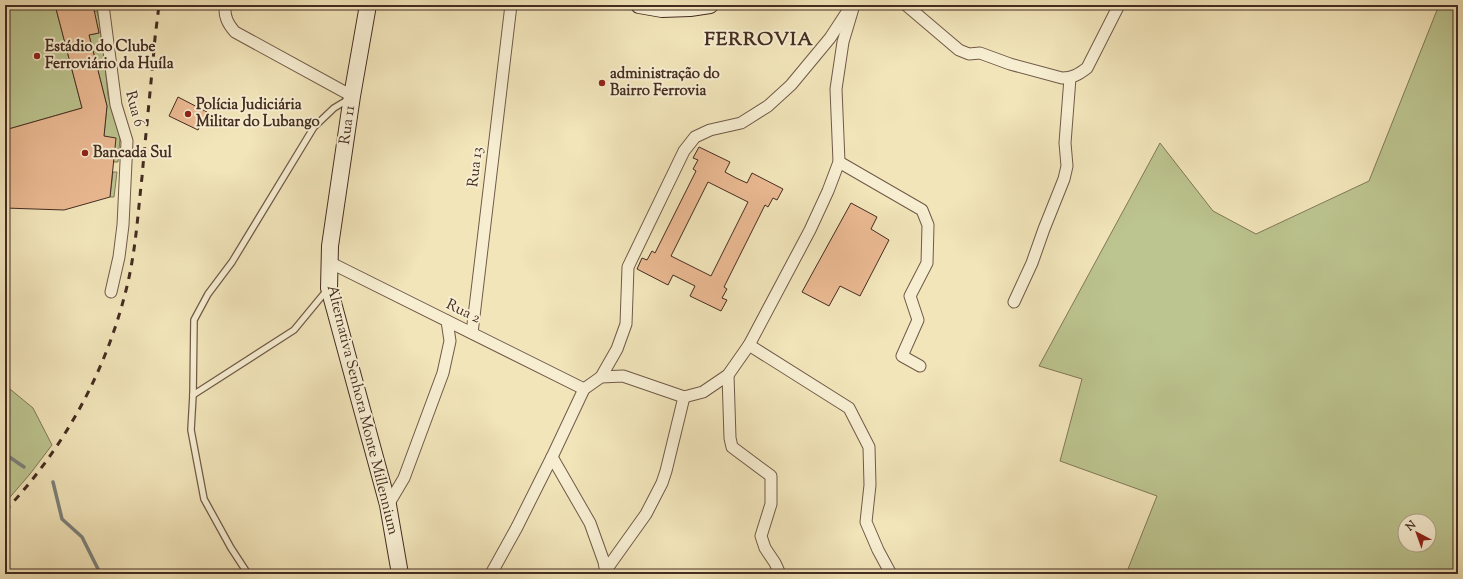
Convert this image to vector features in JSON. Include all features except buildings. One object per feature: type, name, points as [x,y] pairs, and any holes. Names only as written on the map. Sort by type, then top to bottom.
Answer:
[{"type":"street","name":"Rua 6","points":[[103,5],[116,105],[127,141],[123,225],[119,257],[111,292]]},
{"type":"street","name":"Rua 11","points":[[330,254],[352,96],[368,5]]},
{"type":"street","name":"Rua 13","points":[[472,333],[511,5]]},
{"type":"street","points":[[639,5],[662,9],[710,5]]},
{"type":"street","points":[[601,377],[623,376],[684,397],[703,392],[728,375],[749,345],[810,230],[828,191],[839,162],[836,89],[843,42],[854,5]]},
{"type":"street","points":[[906,5],[959,50],[969,54],[980,53],[1010,64],[1062,78],[1070,78],[1080,74],[1087,68],[1119,5]]},
{"type":"street","points":[[225,6],[225,16],[228,24],[235,32],[352,96]]},
{"type":"street","points":[[491,574],[517,527],[584,389],[601,377],[617,349],[626,324],[628,267],[684,151],[694,138],[710,130],[741,123],[768,106],[791,85],[830,38],[847,8]]},
{"type":"street","points":[[1014,302],[1032,263],[1064,179],[1067,166],[1065,143],[1070,78]]},
{"type":"street","points":[[839,162],[922,210],[928,225],[927,263],[910,296],[918,320],[902,356],[920,366]]},
{"type":"street","name":"Rua 2","points":[[330,254],[447,321],[584,389]]},
{"type":"street","name":"Alternativa Senhora Monte Millennium","points":[[330,254],[329,288],[388,505],[400,574]]},
{"type":"street","points":[[388,505],[404,478],[443,372],[450,341],[447,321]]},
{"type":"street","points":[[749,345],[849,408],[869,447],[870,485],[866,522],[878,550],[891,574]]},
{"type":"street","points":[[728,375],[730,438],[732,447],[771,476],[771,504],[761,536],[765,548],[780,574]]},
{"type":"street","points":[[606,572],[646,514],[662,483],[684,397]]},
{"type":"street","points":[[552,457],[590,523],[604,562],[606,572]]},
{"type":"lane","points":[[248,574],[231,548],[204,499],[191,430],[194,320],[208,294],[232,262],[314,127],[334,108],[352,96]]},
{"type":"lane","points":[[193,395],[294,330],[329,288]]},
{"type":"green space","name":"Estádio do Clube Ferroviário da Huíla","points":[[5,5],[55,5],[82,108],[5,130]]},
{"type":"green space","points":[[1439,5],[1458,5],[1458,574],[1126,574],[1157,496],[1060,461],[1082,379],[1039,366],[1160,143],[1213,211],[1256,234],[1369,181]]},
{"type":"green space","points":[[97,11],[102,32],[108,96],[120,138],[118,162],[114,162],[104,136],[107,106],[89,35],[99,33],[94,12]]},
{"type":"green space","points":[[113,172],[117,172],[114,197],[110,197]]},
{"type":"green space","points":[[5,385],[33,408],[52,445],[5,503]]},
{"type":"waterway","points":[[5,454],[24,467]]},
{"type":"waterway","points":[[53,482],[62,519],[82,537],[98,569],[96,574]]},
{"type":"railway","points":[[5,511],[47,460],[82,404],[109,345],[119,314],[131,269],[135,243],[159,5]]},
{"type":"place","name":"Estádio do Clube Ferroviário da Huíla","points":[[37,56]]},
{"type":"place","name":"administração do Bairro Ferrovia","points":[[602,83]]},
{"type":"place","name":"Polícia Judiciária Militar do Lubango","points":[[188,114]]},
{"type":"place","name":"Bancada Sul","points":[[85,153]]},
{"type":"district","name":"FERROVIA","points":[[759,40]]}]
